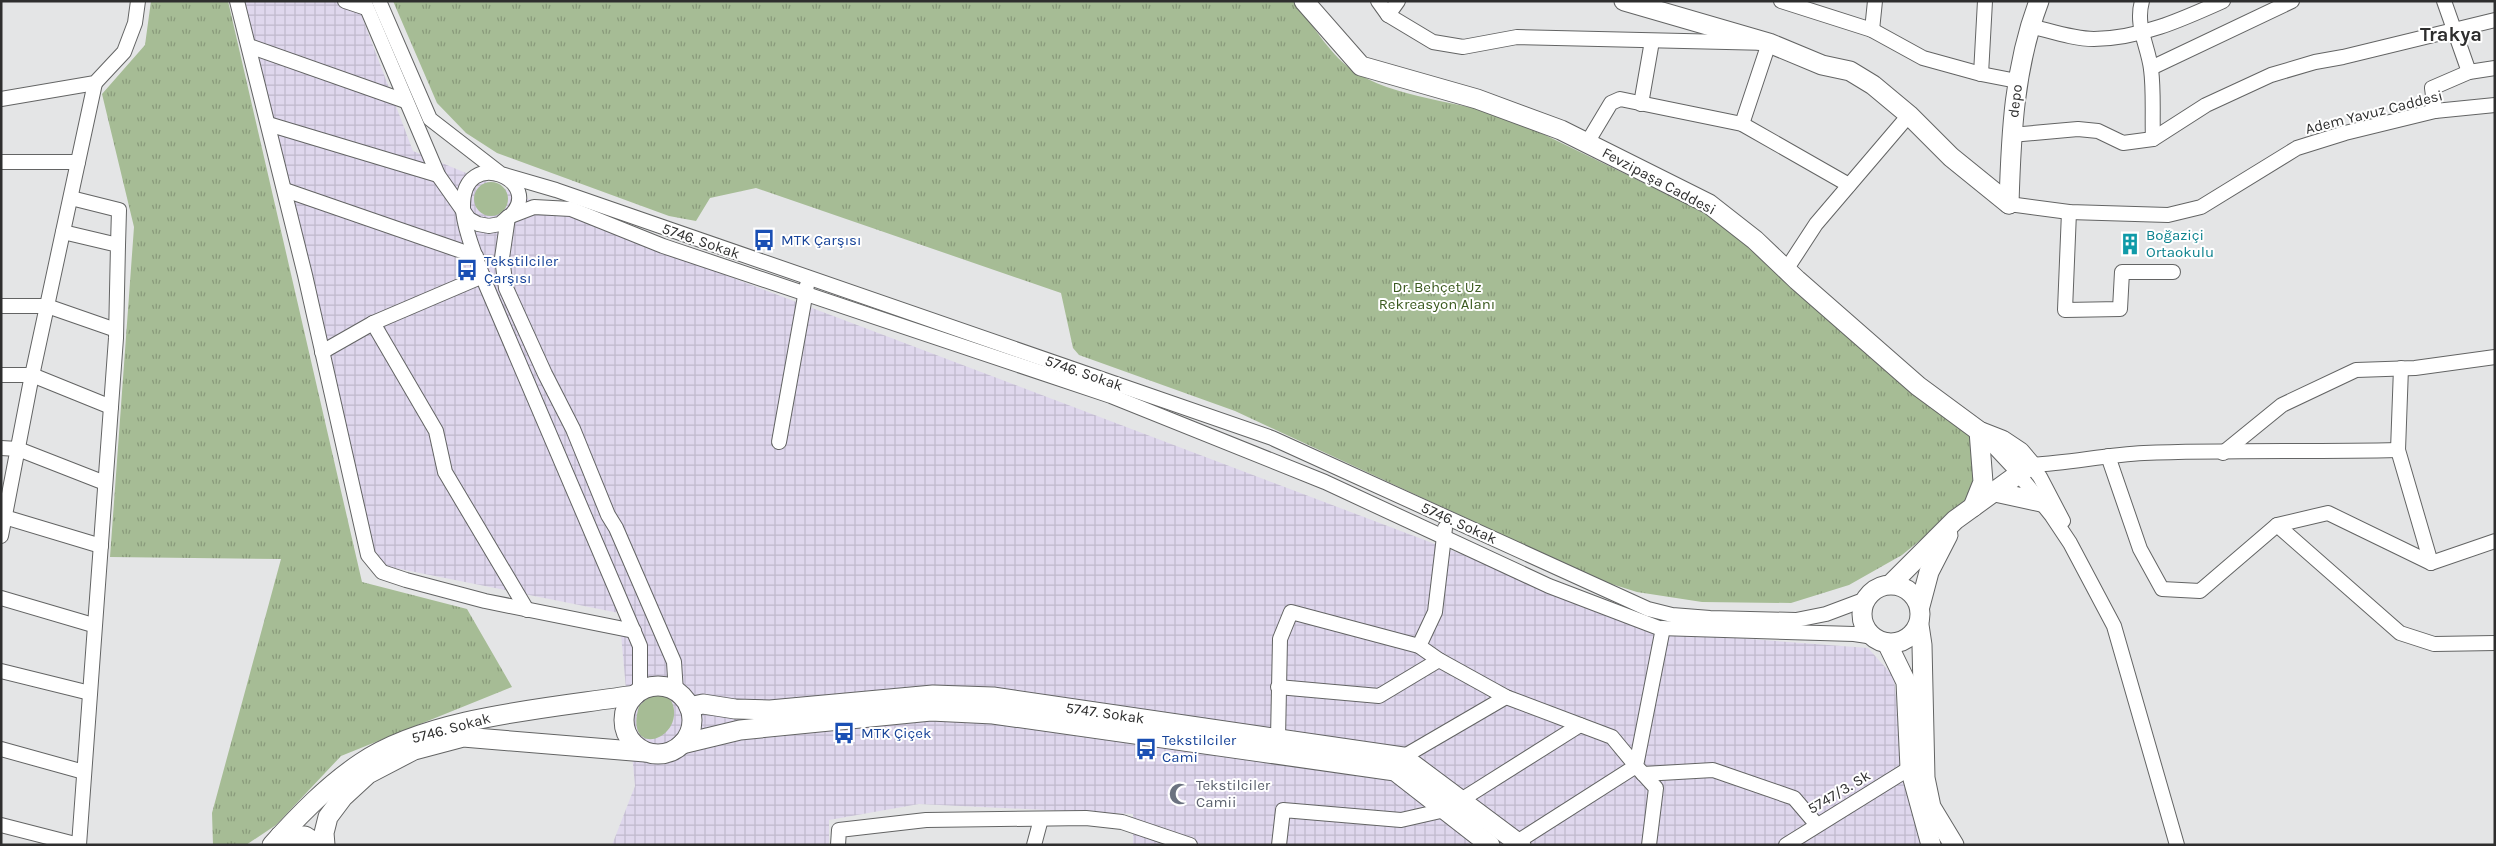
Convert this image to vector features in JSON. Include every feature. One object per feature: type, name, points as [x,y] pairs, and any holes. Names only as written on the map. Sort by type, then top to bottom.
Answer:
[{"type":"main road","name":"Fevzipaşa Caddesi","points":[[1304,1],[1361,66],[1478,99],[1561,130],[1709,204],[1755,240],[1786,270],[1918,386],[1979,431],[2002,440],[2020,452],[2025,470]]},
{"type":"main road","points":[[1624,1],[1769,43],[1822,65],[1850,71],[1873,85],[1909,115],[1951,157],[2009,204]]},
{"type":"main road","name":"depo","points":[[2009,204],[2011,135],[2017,81],[2030,26],[2039,1]]},
{"type":"main road","points":[[1973,507],[1983,482],[1979,431]]},
{"type":"main road","points":[[1891,584],[1955,520],[2025,470]]},
{"type":"main road","points":[[1995,492],[2040,502]]},
{"type":"main road","points":[[1954,845],[1931,807],[1925,778],[1922,646],[1919,625],[1920,606],[1929,572],[1955,520]]},
{"type":"main road","points":[[1920,606],[1909,590],[1891,584],[1881,586],[1866,599],[1862,615],[1868,631],[1881,640],[1906,682],[1910,768],[1930,845]]},
{"type":"main road","points":[[1881,640],[1906,639],[1919,625]]},
{"type":"main road","name":"5746. Sokak","points":[[276,840],[327,790],[362,762],[415,736],[492,717],[637,694],[655,686],[666,687],[676,692]]},
{"type":"main road","points":[[676,692],[689,707],[692,727],[682,744]]},
{"type":"main road","name":"5746. Sokak","points":[[637,694],[628,704],[625,726],[629,737],[636,746],[645,752]]},
{"type":"main road","name":"5747. Sokak","points":[[689,707],[703,704],[735,710],[770,710],[933,695],[993,697],[1403,756],[1519,843]]},
{"type":"main road","name":"5747. Sokak","points":[[682,744],[740,730],[930,710],[993,714],[1395,771],[1490,845]]},
{"type":"main road","name":"5746. Sokak","points":[[325,845],[324,833],[328,817],[343,797],[368,774],[414,750],[463,737],[521,744],[665,754],[682,744]]},
{"type":"main road","points":[[276,840],[306,836],[319,845]]},
{"type":"street","points":[[1,536],[3,516],[32,375],[95,83],[124,52],[135,23],[138,1]]},
{"type":"street","points":[[237,1],[285,190],[368,555],[382,572],[406,580],[485,601],[634,631]]},
{"type":"street","points":[[345,1],[365,4]]},
{"type":"street","name":"5746. Sokak","points":[[379,1],[430,119],[501,174],[556,190],[1272,438],[1648,609],[1672,614],[1743,620],[1796,620],[1826,614],[1866,599]]},
{"type":"street","points":[[1378,1],[1388,14],[1433,42],[1463,47],[1517,37],[1769,43],[1742,124]]},
{"type":"street","points":[[1388,14],[1398,1]]},
{"type":"street","points":[[1781,1],[1872,30],[1923,58],[1981,74],[2017,81]]},
{"type":"street","points":[[1872,30],[1875,1]]},
{"type":"street","points":[[1981,74],[1986,1]]},
{"type":"street","points":[[2142,1],[2140,11],[2141,32],[2151,68],[2153,139]]},
{"type":"street","points":[[2030,26],[2093,39],[2121,37],[2180,20],[2223,1]]},
{"type":"street","points":[[2151,68],[2292,1]]},
{"type":"street","points":[[2444,1],[2469,72]]},
{"type":"street","name":"5746. Sokak","points":[[365,4],[438,175],[469,218],[484,225],[500,224],[508,217],[534,207],[571,208],[663,246],[1111,396],[1325,482],[1549,586],[1663,628],[1854,634],[1881,640]]},
{"type":"street","points":[[2011,135],[2078,129],[2098,131],[2123,143],[2153,139],[2206,105],[2271,75],[2315,62],[2495,20]]},
{"type":"street","points":[[1641,104],[1652,41]]},
{"type":"street","points":[[249,46],[405,101]]},
{"type":"street","points":[[2436,111],[2432,88],[2469,72],[2495,68]]},
{"type":"street","points":[[1,99],[95,83]]},
{"type":"street","points":[[1587,144],[1613,100],[1620,99],[1742,124],[1849,185]]},
{"type":"street","name":"Adem Yavuz Caddesi","points":[[2009,204],[2069,212],[2168,215],[2201,207],[2296,148],[2345,133],[2436,111],[2495,105]]},
{"type":"street","points":[[1786,270],[1816,224],[1909,115]]},
{"type":"street","points":[[268,124],[438,175]]},
{"type":"street","points":[[1,162],[78,162]]},
{"type":"street","points":[[462,210],[465,190],[471,180],[480,174],[490,172],[501,174],[514,184],[519,199],[517,210],[508,217],[502,258],[506,288],[573,429],[608,514],[616,528],[674,662],[676,692]]},
{"type":"street","points":[[285,190],[476,256]]},
{"type":"street","points":[[1,825],[79,845],[93,625],[116,330],[119,210],[71,198]]},
{"type":"street","name":"5746. Sokak","points":[[462,210],[483,276],[640,646],[637,694]]},
{"type":"street","points":[[2069,212],[2065,310],[2120,309],[2122,272],[2173,272]]},
{"type":"street","points":[[63,232],[118,245]]},
{"type":"street","points":[[322,352],[373,323],[483,276]]},
{"type":"street","points":[[779,442],[806,293],[807,277]]},
{"type":"street","points":[[1,306],[47,306],[116,330]]},
{"type":"street","points":[[373,323],[436,431],[446,472],[527,610]]},
{"type":"street","points":[[2224,453],[2282,406],[2356,370],[2401,368],[2495,357]]},
{"type":"street","points":[[2401,368],[2398,450],[2431,562]]},
{"type":"street","points":[[1,375],[32,375],[110,407]]},
{"type":"street","points":[[1,448],[18,449],[104,483]]},
{"type":"street","points":[[2025,470],[2108,456],[2398,450]]},
{"type":"street","points":[[2108,456],[2140,549],[2162,589],[2200,591],[2277,525],[2328,513],[2431,562],[2495,541]]},
{"type":"street","points":[[2025,470],[2040,502],[2070,543],[2114,626],[2177,845]]},
{"type":"street","points":[[2025,470],[2040,477],[2061,516],[2070,543]]},
{"type":"street","points":[[3,516],[100,546]]},
{"type":"street","points":[[1419,646],[1434,612],[1442,536],[1448,518]]},
{"type":"street","points":[[2277,525],[2400,633],[2434,644],[2495,643]]},
{"type":"street","points":[[1,598],[93,625]]},
{"type":"street","points":[[1278,738],[1280,639],[1291,612],[1419,646],[1439,660],[1506,697],[1612,737],[1656,788],[1650,845]]},
{"type":"street","points":[[1639,770],[1663,628]]},
{"type":"street","points":[[1278,687],[1379,696],[1439,660]]},
{"type":"street","points":[[1,671],[90,693]]},
{"type":"street","points":[[1403,756],[1506,697]]},
{"type":"street","points":[[1461,800],[1580,725]]},
{"type":"street","points":[[1,749],[84,772]]},
{"type":"street","name":"5747/3. Sk","points":[[1786,845],[1910,768]]},
{"type":"street","points":[[1519,843],[1639,770],[1713,770],[1794,798],[1817,825]]},
{"type":"street","points":[[1279,845],[1283,810],[1401,820],[1445,810]]},
{"type":"street","points":[[838,845],[839,830],[926,820],[1086,818],[1122,822],[1190,845]]},
{"type":"street","points":[[1034,845],[1041,819]]},
{"type":"shaded area","name":"MTK Çarşısı","points":[[240,1],[356,1],[413,151],[572,217],[1670,633],[1868,648],[1894,677],[1904,785],[1924,845],[1133,845],[1133,814],[919,804],[829,820],[829,845],[612,845],[635,786],[619,613],[385,566],[374,555]]},
{"type":"green space","points":[[151,1],[228,1],[362,582],[467,609],[512,687],[341,756],[276,825],[246,845],[213,845],[212,813],[281,559],[110,557],[134,227],[102,94],[145,45]]},
{"type":"green space","name":"Dr. Behçet Uz Rekreasyon Alanı","points":[[393,1],[1295,1],[1335,54],[1351,69],[1368,79],[1407,93],[1512,119],[1720,220],[1970,428],[1977,494],[1902,555],[1849,585],[1791,603],[1702,602],[1637,592],[1602,581],[1235,411],[1079,355],[1073,348],[1061,293],[756,188],[710,198],[696,221],[669,216],[497,153],[466,133],[437,103]]},
{"type":"green space","points":[[491,182],[498,183],[503,187],[507,192],[507,206],[503,211],[498,215],[491,216],[484,215],[479,211],[475,206],[474,199],[475,192],[479,187],[484,183]]},
{"type":"green space","points":[[660,694],[666,696],[673,704],[673,721],[668,730],[660,736],[652,739],[644,738],[639,732],[636,722],[639,706],[651,695]]},
{"type":"place","name":"MTK Çarşısı","points":[[764,240]]},
{"type":"place","name":"Boğaziçi Ortaokulu","points":[[2130,244]]},
{"type":"place","name":"Tekstilciler Çarşısı","points":[[467,270]]},
{"type":"place","name":"MTK Çiçek","points":[[844,733]]},
{"type":"place","name":"Tekstilciler Cami","points":[[1146,749]]},
{"type":"place","name":"Tekstilciler Camii","points":[[1180,794]]},
{"type":"district","name":"Trakya","points":[[2451,34]]}]
